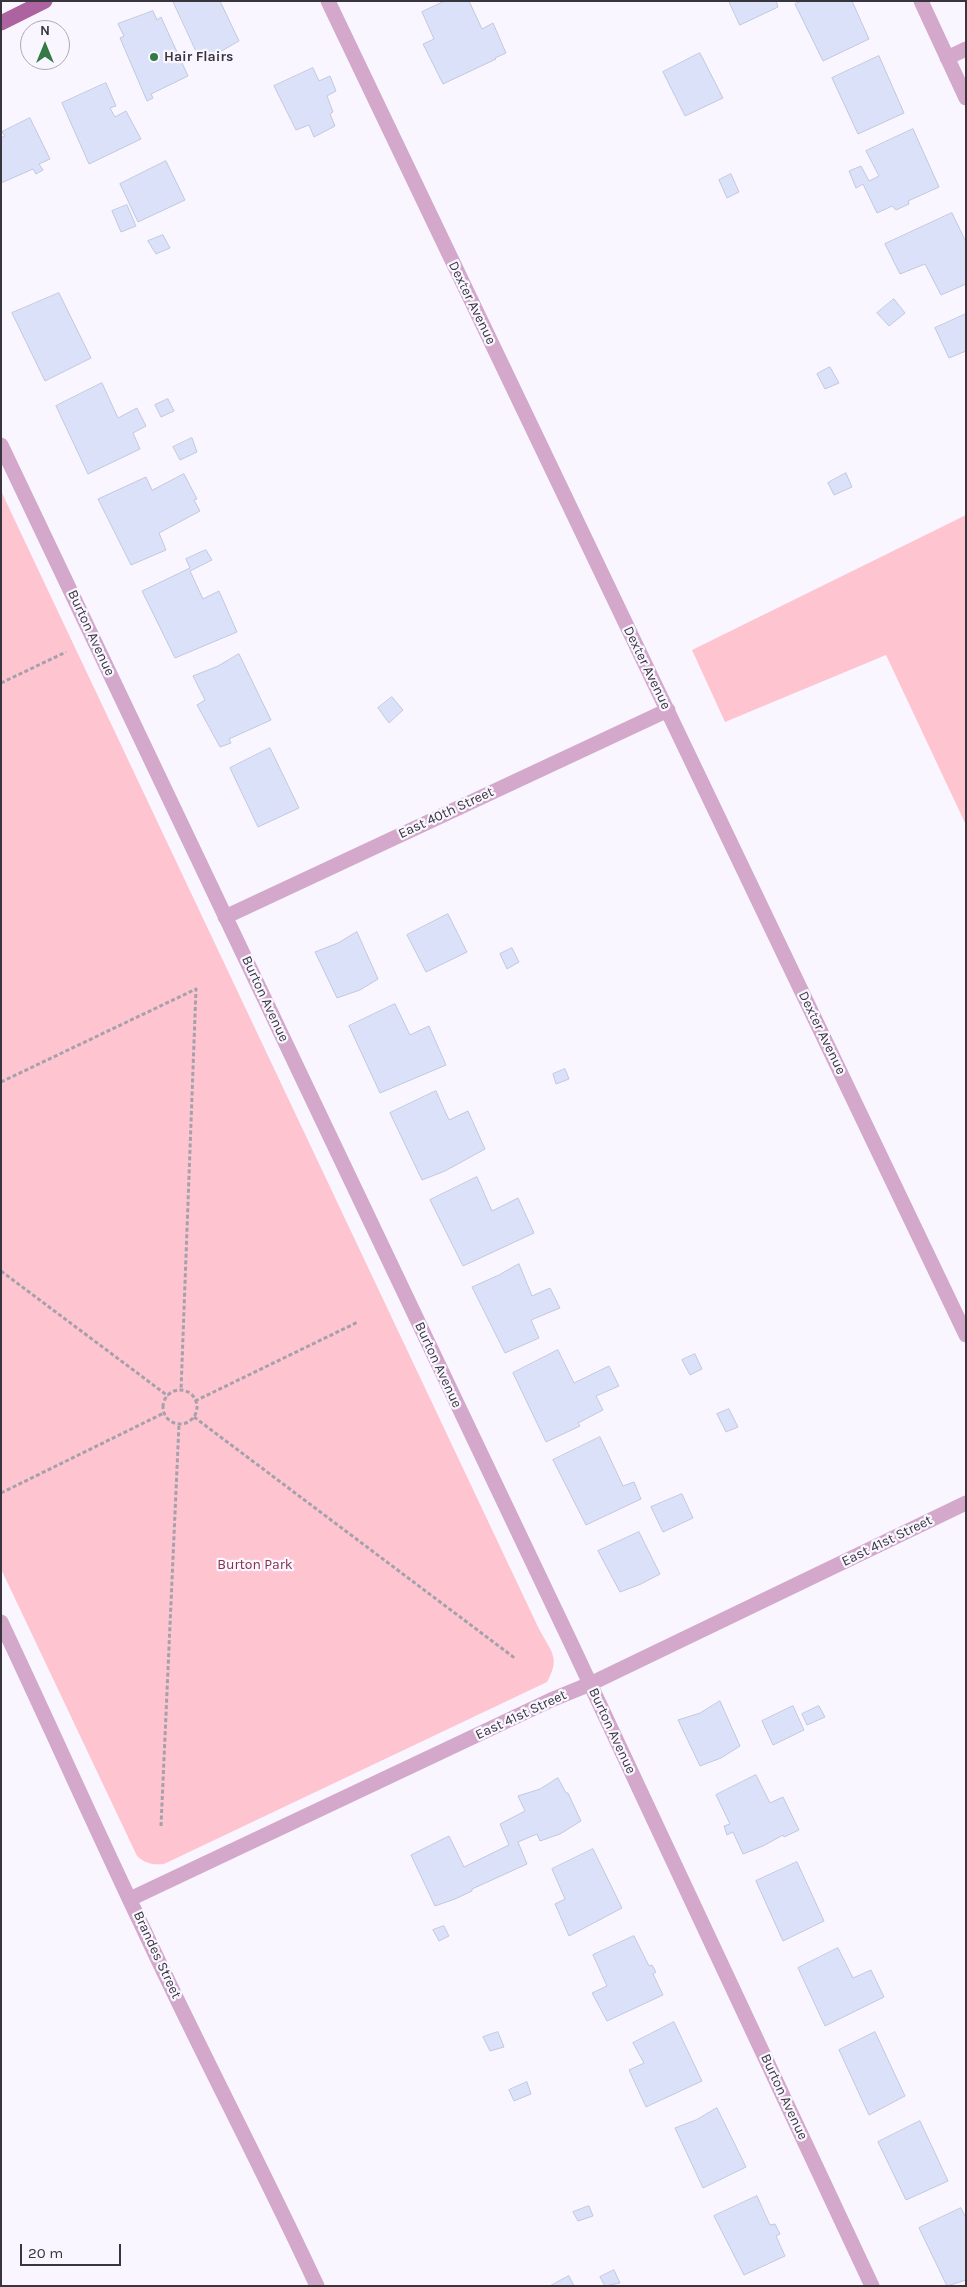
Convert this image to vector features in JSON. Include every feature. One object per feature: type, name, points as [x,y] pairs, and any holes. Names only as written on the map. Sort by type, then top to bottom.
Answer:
[{"type":"main road","points":[[1,23],[44,1]]},
{"type":"street","name":"Dexter Avenue","points":[[328,1],[966,1335]]},
{"type":"street","points":[[921,1],[966,98]]},
{"type":"street","points":[[947,58],[966,49]]},
{"type":"street","name":"Burton Avenue","points":[[1,446],[590,1684],[872,2286]]},
{"type":"street","name":"East 40th Street","points":[[225,917],[668,710]]},
{"type":"street","name":"East 41st Street","points":[[130,1900],[551,1700],[590,1684],[966,1503]]},
{"type":"street","name":"Brandes Street","points":[[1,1622],[130,1900],[221,2090],[273,2190],[317,2286]]},
{"type":"path","points":[[1,683],[66,652]]},
{"type":"path","points":[[1,1082],[198,988],[181,1390]]},
{"type":"path","points":[[1,1272],[168,1396]]},
{"type":"path","points":[[195,1401],[358,1322]]},
{"type":"path","points":[[181,1390],[188,1391],[195,1401],[196,1411],[194,1417],[184,1424],[169,1420],[164,1413],[168,1396],[172,1391],[181,1390]]},
{"type":"path","points":[[1,1493],[164,1413]]},
{"type":"path","points":[[194,1417],[516,1659]]},
{"type":"path","points":[[162,1826],[179,1424]]},
{"type":"green space","name":"Burton Park","points":[[1,491],[554,1660],[547,1682],[164,1864],[143,1861],[137,1856],[1,1569]]},
{"type":"green space","points":[[966,515],[966,825],[886,655],[725,722],[692,650]]},
{"type":"building","points":[[173,1],[220,1],[239,41],[218,53],[221,57],[211,61],[208,56],[200,59]]},
{"type":"building","points":[[445,1],[469,1],[482,29],[493,23],[506,53],[443,84],[423,44],[434,39],[422,12]]},
{"type":"building","points":[[729,1],[776,1],[778,7],[740,25]]},
{"type":"building","points":[[802,1],[852,1],[869,39],[823,61],[795,4]]},
{"type":"building","name":"Hair Flairs","points":[[153,11],[157,20],[161,17],[188,76],[151,94],[153,98],[147,101],[120,38],[124,36],[118,24]]},
{"type":"building","points":[[700,53],[723,98],[685,116],[663,72]]},
{"type":"building","points":[[879,56],[904,113],[858,134],[832,78]]},
{"type":"building","points":[[313,68],[319,81],[330,76],[336,91],[327,96],[333,112],[330,114],[335,126],[314,137],[309,125],[296,130],[274,86]]},
{"type":"building","points":[[106,83],[116,106],[110,108],[115,117],[126,111],[141,139],[89,164],[62,103]]},
{"type":"building","points":[[30,118],[50,159],[39,164],[43,170],[36,174],[33,169],[1,183],[1,138],[5,136],[2,132]]},
{"type":"building","points":[[913,129],[939,187],[908,201],[909,204],[896,210],[892,206],[877,213],[863,184],[856,188],[849,171],[861,166],[869,181],[879,176],[866,151]]},
{"type":"building","points":[[166,161],[185,200],[138,222],[120,184]]},
{"type":"building","points":[[731,174],[739,192],[727,198],[719,180]]},
{"type":"building","points":[[127,205],[136,226],[121,232],[112,211]]},
{"type":"building","points":[[952,213],[966,242],[966,284],[941,295],[925,264],[900,274],[885,244]]},
{"type":"building","points":[[163,235],[170,248],[156,254],[148,241]]},
{"type":"building","points":[[59,293],[91,358],[45,381],[12,313]]},
{"type":"building","points":[[894,299],[905,313],[889,326],[877,313]]},
{"type":"building","points":[[966,314],[966,351],[949,358],[935,328]]},
{"type":"building","points":[[830,367],[839,383],[825,389],[817,374]]},
{"type":"building","points":[[102,383],[118,418],[137,408],[146,426],[133,433],[140,449],[88,474],[56,406]]},
{"type":"building","points":[[168,399],[174,411],[161,417],[155,405]]},
{"type":"building","points":[[192,438],[197,452],[180,460],[173,447]]},
{"type":"building","points":[[846,473],[852,487],[834,495],[828,483]]},
{"type":"building","points":[[184,474],[197,499],[194,500],[200,511],[159,533],[166,550],[131,565],[98,499],[146,477],[152,490]]},
{"type":"building","points":[[206,550],[212,560],[190,571],[203,599],[219,591],[237,632],[175,658],[142,591],[190,568],[186,559]]},
{"type":"building","points":[[239,654],[271,720],[229,739],[231,743],[220,747],[197,705],[205,700],[193,676],[218,666]]},
{"type":"building","points":[[392,697],[403,710],[389,723],[378,708]]},
{"type":"building","points":[[270,748],[299,808],[258,827],[230,768]]},
{"type":"building","points":[[448,914],[467,952],[426,972],[407,935]]},
{"type":"building","points":[[357,932],[378,979],[360,990],[337,998],[315,952],[338,943]]},
{"type":"building","points":[[512,948],[519,962],[507,969],[500,954]]},
{"type":"building","points":[[395,1004],[410,1035],[429,1026],[446,1065],[380,1093],[349,1026]]},
{"type":"building","points":[[565,1069],[569,1079],[556,1084],[553,1074]]},
{"type":"building","points":[[436,1091],[449,1120],[468,1111],[485,1149],[445,1171],[422,1180],[390,1113]]},
{"type":"building","points":[[477,1177],[492,1211],[518,1198],[534,1233],[463,1266],[430,1200]]},
{"type":"building","points":[[519,1264],[532,1296],[550,1288],[560,1308],[531,1320],[539,1338],[505,1353],[472,1287]]},
{"type":"building","points":[[558,1350],[574,1383],[609,1366],[619,1386],[596,1396],[603,1410],[578,1423],[580,1426],[546,1442],[513,1373]]},
{"type":"building","points":[[695,1354],[702,1369],[690,1375],[682,1360]]},
{"type":"building","points":[[729,1409],[738,1427],[726,1432],[717,1414]]},
{"type":"building","points":[[600,1437],[623,1486],[634,1482],[641,1499],[586,1525],[553,1460]]},
{"type":"building","points":[[682,1494],[693,1518],[663,1532],[651,1507]]},
{"type":"building","points":[[639,1532],[660,1574],[620,1592],[598,1551]]},
{"type":"building","points":[[720,1701],[740,1746],[721,1758],[700,1766],[678,1720],[700,1713]]},
{"type":"building","points":[[793,1706],[804,1730],[773,1745],[762,1721]]},
{"type":"building","points":[[819,1706],[825,1717],[807,1725],[802,1714]]},
{"type":"building","points":[[756,1775],[770,1803],[783,1797],[799,1830],[784,1837],[783,1835],[743,1854],[733,1832],[727,1835],[724,1826],[730,1824],[716,1795]]},
{"type":"building","points":[[558,1778],[566,1793],[568,1793],[581,1821],[560,1834],[540,1841],[537,1834],[518,1842],[527,1864],[472,1889],[472,1891],[455,1899],[435,1906],[411,1855],[449,1836],[464,1867],[509,1845],[500,1824],[525,1811],[518,1796],[540,1789]]},
{"type":"building","points":[[593,1849],[622,1908],[569,1936],[555,1904],[565,1899],[552,1869]]},
{"type":"building","points":[[797,1862],[824,1921],[783,1941],[756,1881]]},
{"type":"building","points":[[444,1926],[449,1936],[439,1941],[433,1930]]},
{"type":"building","points":[[634,1936],[649,1966],[652,1965],[656,1972],[653,1974],[663,1995],[607,2021],[592,1993],[607,1986],[593,1955]]},
{"type":"building","points":[[838,1948],[853,1978],[871,1970],[884,1997],[825,2026],[798,1968]]},
{"type":"building","points":[[674,2022],[702,2081],[646,2107],[629,2070],[644,2063],[633,2043]]},
{"type":"building","points":[[498,2032],[504,2047],[490,2051],[483,2037]]},
{"type":"building","points":[[875,2032],[905,2096],[869,2115],[839,2050]]},
{"type":"building","points":[[527,2082],[531,2094],[514,2101],[509,2090]]},
{"type":"building","points":[[717,2108],[746,2167],[703,2188],[675,2128],[696,2120]]},
{"type":"building","points":[[920,2121],[948,2181],[906,2200],[878,2142]]},
{"type":"building","points":[[757,2196],[770,2225],[775,2224],[780,2234],[776,2236],[785,2256],[744,2275],[714,2216]]},
{"type":"building","points":[[589,2206],[593,2216],[578,2221],[573,2212]]},
{"type":"building","points":[[961,2208],[966,2218],[966,2280],[947,2286],[919,2228]]},
{"type":"building","points":[[614,2270],[620,2283],[605,2286],[600,2277]]},
{"type":"building","points":[[569,2276],[574,2286],[550,2286]]},
{"type":"place","name":"Hair Flairs","points":[[154,57]]}]
